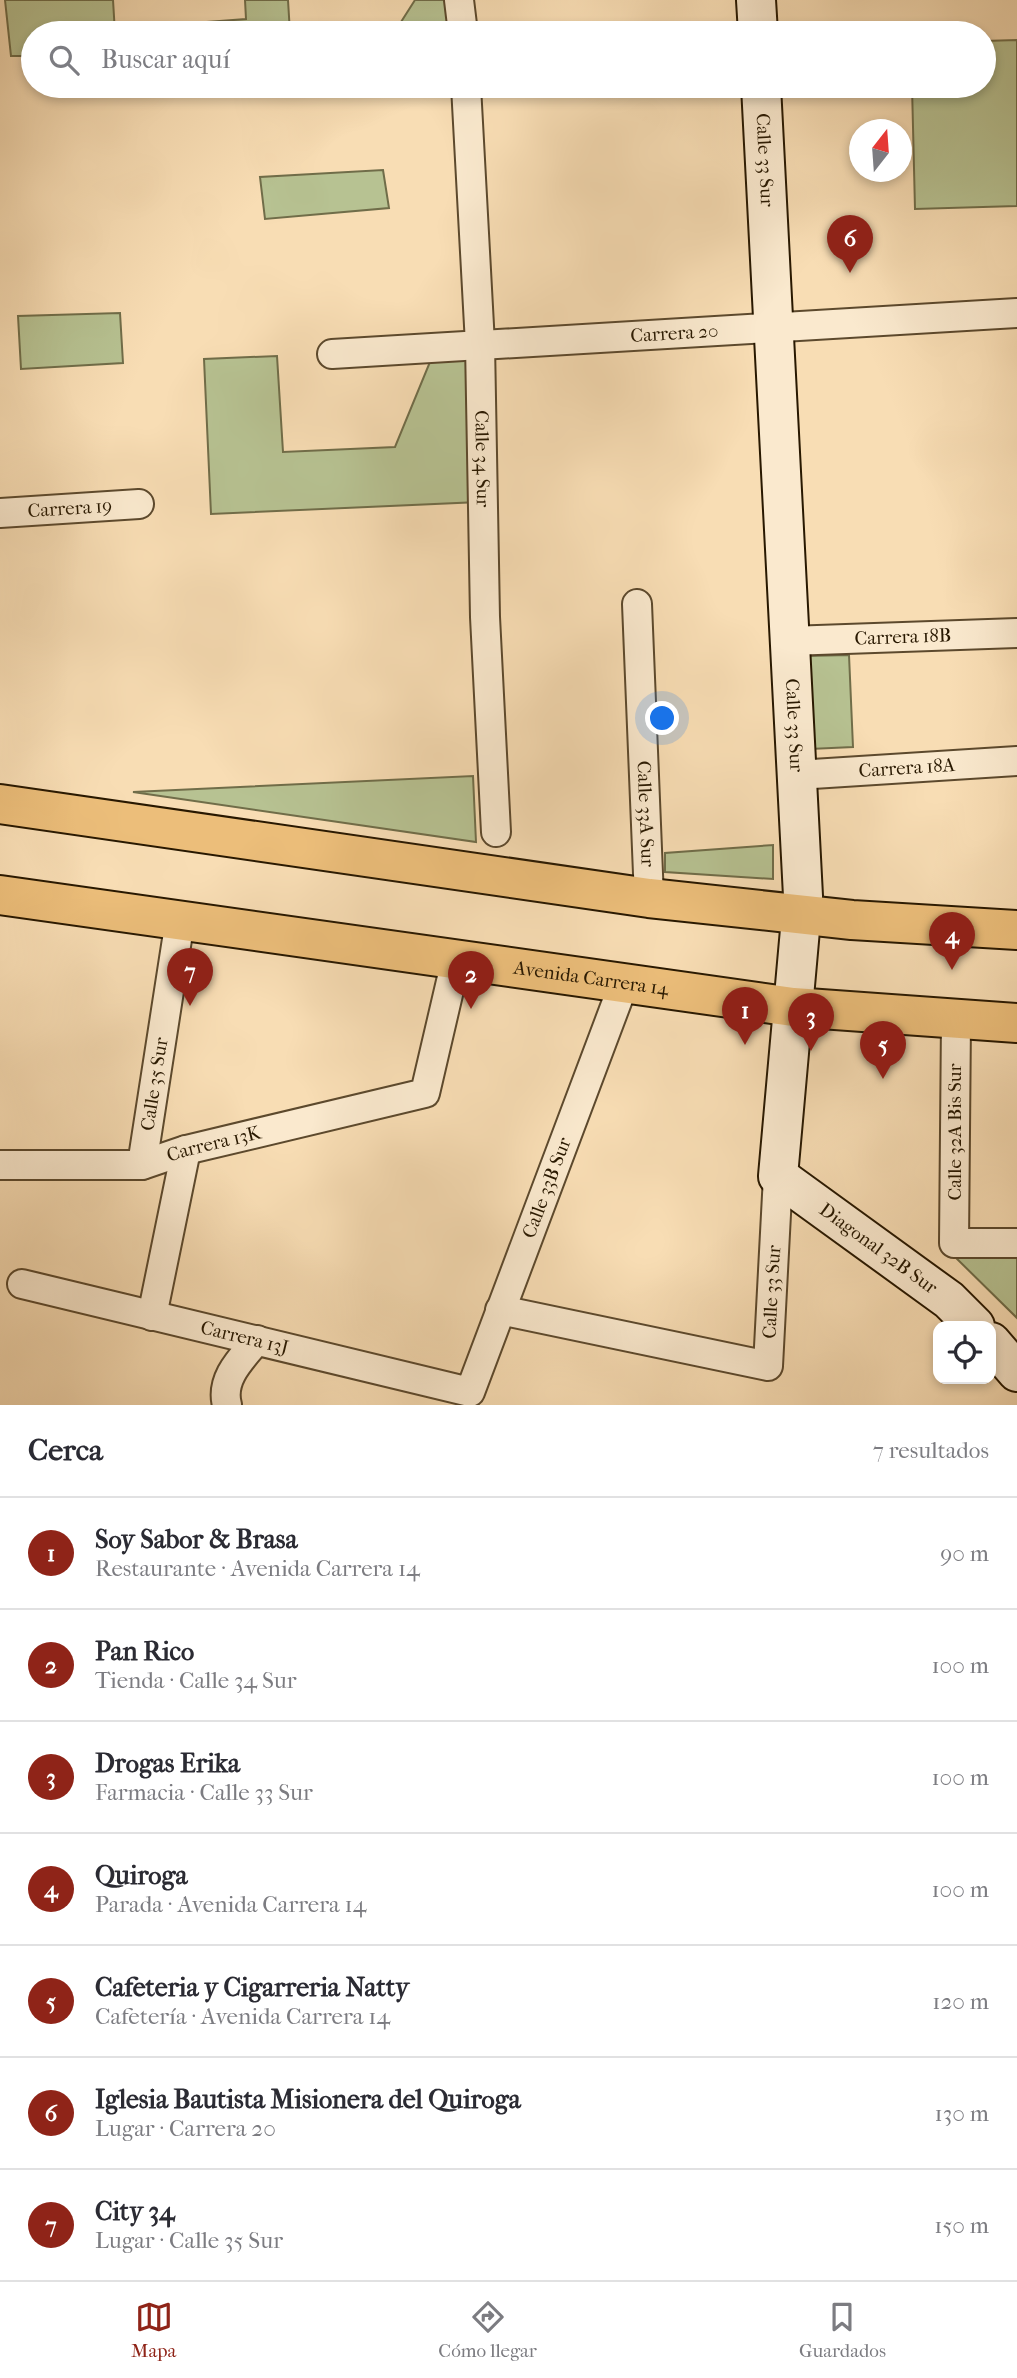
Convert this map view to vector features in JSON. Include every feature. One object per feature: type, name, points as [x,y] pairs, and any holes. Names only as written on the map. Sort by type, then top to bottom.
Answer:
[{"type":"main road","points":[[0,804],[649,898],[802,916],[1017,930]]},
{"type":"main road","name":"Avenida Carrera 14","points":[[0,895],[793,1007],[1017,1023]]},
{"type":"street","points":[[459,0],[462,21]]},
{"type":"street","points":[[756,0],[757,21]]},
{"type":"street","name":"Calle 34 Sur","points":[[467,98],[480,344],[485,617],[496,832]]},
{"type":"street","name":"Calle 33 Sur","points":[[500,1310],[768,1366],[778,1176],[803,896],[762,98]]},
{"type":"street","name":"Carrera 20","points":[[332,354],[1017,313]]},
{"type":"street","name":"Carrera 19","points":[[0,513],[139,504]]},
{"type":"street","name":"Calle 33A Sur","points":[[637,604],[649,898]]},
{"type":"street","name":"Carrera 18B","points":[[789,641],[1017,633]]},
{"type":"street","name":"Carrera 18A","points":[[797,775],[1017,761]]},
{"type":"street","name":"Calle 35 Sur","points":[[142,1165],[180,920]]},
{"type":"street","name":"Carrera 13K","points":[[0,1165],[142,1165],[186,1150],[425,1093],[456,960]]},
{"type":"street","name":"Calle 33B Sur","points":[[470,1392],[624,983]]},
{"type":"street","name":"Calle 32A Bis Sur","points":[[956,1020],[954,1243],[1017,1243]]},
{"type":"street","points":[[152,1316],[186,1150]]},
{"type":"street","name":"Diagonal 32B Sur","points":[[778,1176],[949,1300],[970,1321]]},
{"type":"street","name":"Carrera 13J","points":[[22,1284],[470,1392]]},
{"type":"street","points":[[227,1405],[224,1394],[233,1368],[257,1340]]},
{"type":"street","points":[[996,1348],[1017,1372]]},
{"type":"green space","points":[[5,0],[113,0],[114,21],[21,21],[21,56],[11,56]]},
{"type":"green space","points":[[245,0],[288,0],[289,21],[220,21],[246,19]]},
{"type":"green space","points":[[415,0],[449,0],[450,21],[402,21]]},
{"type":"green space","points":[[1017,40],[1017,206],[915,209],[912,98],[996,98],[996,41]]},
{"type":"green space","points":[[383,170],[389,208],[265,219],[260,177]]},
{"type":"green space","points":[[120,313],[123,363],[21,369],[18,316]]},
{"type":"green space","points":[[277,356],[283,452],[395,447],[432,357],[472,356],[479,502],[211,514],[204,359]]},
{"type":"green space","points":[[849,655],[853,747],[810,749],[806,656]]},
{"type":"green space","points":[[473,776],[476,842],[133,792]]},
{"type":"green space","points":[[773,845],[773,879],[665,872],[665,853]]},
{"type":"green space","points":[[950,1252],[1017,1253],[1017,1318]]},
{"type":"place","name":"Iglesia Bautista Misionera del Quiroga","points":[[850,273]]},
{"type":"place","name":"Quiroga","points":[[952,970]]},
{"type":"place","name":"City 34","points":[[190,1006]]},
{"type":"place","name":"Pan Rico","points":[[471,1009]]},
{"type":"place","name":"Soy Sabor & Brasa","points":[[745,1045]]},
{"type":"place","name":"Drogas Erika","points":[[811,1051]]},
{"type":"place","name":"Cafeteria y Cigarreria Natty","points":[[883,1079]]}]
